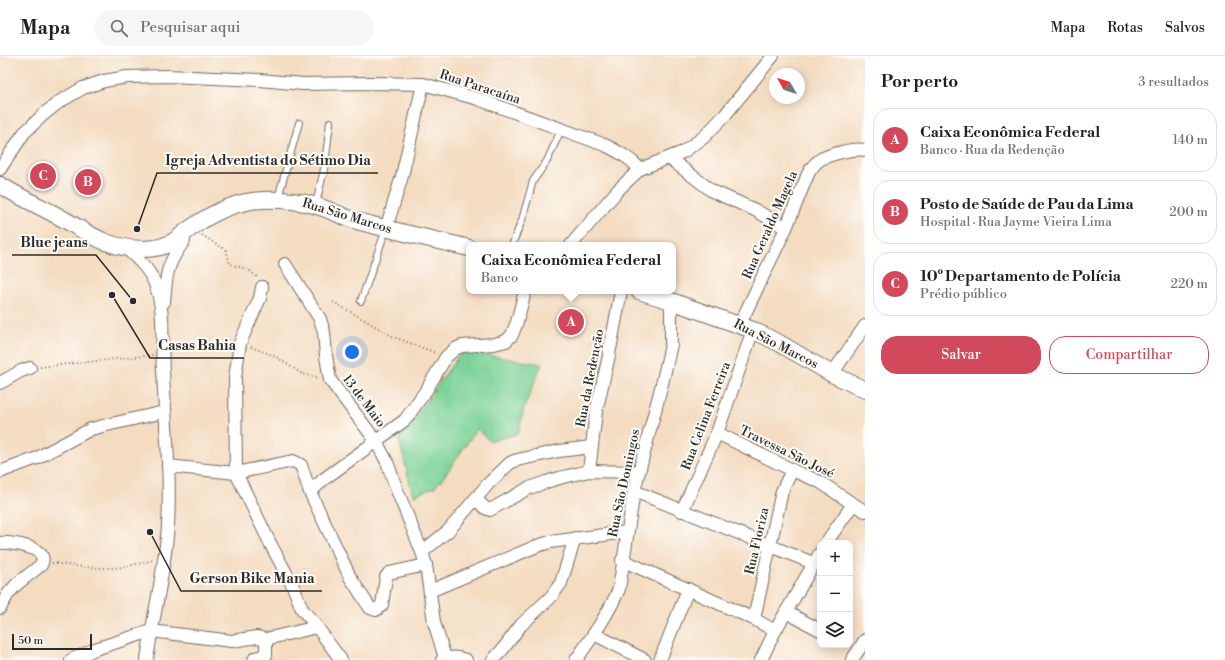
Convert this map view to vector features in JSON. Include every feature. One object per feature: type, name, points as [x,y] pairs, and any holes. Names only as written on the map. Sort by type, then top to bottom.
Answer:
[{"type":"main road","name":"Rua São Marcos","points":[[0,185],[68,221],[107,244],[127,249],[159,247],[174,241],[205,218],[236,205],[262,200],[292,200],[315,205],[351,219],[386,229],[466,247]]},
{"type":"main road","name":"Rua São Marcos","points":[[649,294],[747,327],[779,343],[832,374],[865,390]]},
{"type":"street","points":[[574,242],[613,196],[640,169],[683,152],[704,137],[773,56]]},
{"type":"street","name":"Rua Paracaína","points":[[0,169],[24,133],[44,114],[70,95],[83,88],[104,81],[127,77],[168,76],[260,80],[303,84],[370,82],[423,84],[478,99],[589,139],[616,150],[640,169]]},
{"type":"street","points":[[386,229],[402,176],[423,84]]},
{"type":"street","name":"Rua Geraldo Magela","points":[[747,327],[808,174],[822,158],[843,152],[865,150]]},
{"type":"street","points":[[669,158],[712,191],[755,210],[786,228]]},
{"type":"street","points":[[147,660],[165,557],[168,524],[168,466],[162,354],[163,311],[167,269],[184,241],[187,231]]},
{"type":"street","points":[[127,249],[143,265],[153,279],[163,311]]},
{"type":"street","points":[[285,264],[320,319],[324,332],[330,380]]},
{"type":"street","points":[[262,287],[260,298],[240,343],[235,378],[237,445],[236,473],[293,586],[302,608],[341,660]]},
{"type":"street","points":[[310,492],[324,479],[405,420],[427,389],[446,357],[456,349],[462,346],[494,344],[506,340],[512,335],[524,294]]},
{"type":"street","name":"Rua da Redenção","points":[[589,471],[596,412],[608,360],[620,294]]},
{"type":"street","name":"Rua São Domingos","points":[[576,660],[613,603],[619,589],[622,560],[634,491],[671,344],[671,301]]},
{"type":"street","points":[[832,374],[865,326]]},
{"type":"street","name":"Rua Celina Ferreira","points":[[682,511],[717,433],[747,327]]},
{"type":"street","points":[[0,383],[21,371],[30,368]]},
{"type":"street","name":"13 de Maio","points":[[330,380],[376,441],[387,462],[426,565],[434,622],[444,659]]},
{"type":"street","points":[[0,472],[37,458],[92,429],[164,412]]},
{"type":"street","name":"Travessa São José","points":[[717,433],[820,482],[865,511]]},
{"type":"street","points":[[422,552],[448,531],[497,474],[510,463],[517,460],[551,453],[591,447]]},
{"type":"street","points":[[168,466],[236,473],[293,461],[301,465],[310,492],[350,577],[370,608],[376,610],[382,605],[386,576],[389,573],[426,565]]},
{"type":"street","name":"Rua Floriza","points":[[754,619],[782,491],[792,470]]},
{"type":"street","points":[[476,499],[485,508],[490,510],[527,489],[546,482],[589,471],[639,472]]},
{"type":"street","points":[[634,491],[813,563]]},
{"type":"street","points":[[828,540],[853,504]]},
{"type":"street","points":[[430,591],[537,546],[550,542],[627,532]]},
{"type":"street","points":[[493,660],[521,625],[551,597],[561,583],[575,538]]},
{"type":"street","points":[[0,543],[8,542],[26,545],[40,553],[42,557],[42,562],[17,584],[8,594],[0,608]]},
{"type":"street","points":[[761,660],[775,631],[817,557]]},
{"type":"street","points":[[622,560],[754,619],[775,631]]},
{"type":"street","points":[[660,660],[688,589]]},
{"type":"street","points":[[786,612],[817,628]]},
{"type":"street","points":[[71,660],[95,649],[151,631],[221,641],[232,641],[257,637],[266,639],[317,627]]},
{"type":"street","points":[[594,634],[645,660]]},
{"type":"street","points":[[254,660],[255,658],[266,655],[266,639]]},
{"type":"street","points":[[852,660],[861,643]]},
{"type":"street","points":[[444,659],[460,657],[466,660]]},
{"type":"lane","points":[[315,205],[325,165],[330,122]]},
{"type":"lane","points":[[277,200],[299,123]]},
{"type":"lane","points":[[513,242],[522,220],[533,181],[546,160],[561,130]]},
{"type":"lane","points":[[361,301],[386,229]]},
{"type":"path","points":[[187,231],[226,250],[230,264],[254,273],[259,279],[262,287]]},
{"type":"path","points":[[333,302],[394,337],[446,357]]},
{"type":"path","name":"13 de Maio","points":[[240,343],[275,356],[302,374],[330,380]]},
{"type":"path","points":[[30,368],[162,354]]},
{"type":"path","points":[[42,562],[92,568],[111,568],[124,567],[165,557]]},
{"type":"green space","points":[[462,351],[542,364],[524,408],[518,434],[490,441],[477,429],[435,487],[413,496],[399,440]]},
{"type":"place","name":"10º Departamento de Polícia","points":[[43,176]]},
{"type":"place","name":"Posto de Saúde de Pau da Lima","points":[[88,182]]},
{"type":"place","name":"Igreja Adventista do Sétimo Dia","points":[[137,229]]},
{"type":"place","name":"Casas Bahia","points":[[112,295]]},
{"type":"place","name":"Blue jeans","points":[[133,301]]},
{"type":"place","name":"Caixa Econômica Federal","points":[[571,322]]},
{"type":"place","name":"Gerson Bike Mania","points":[[150,532]]}]
